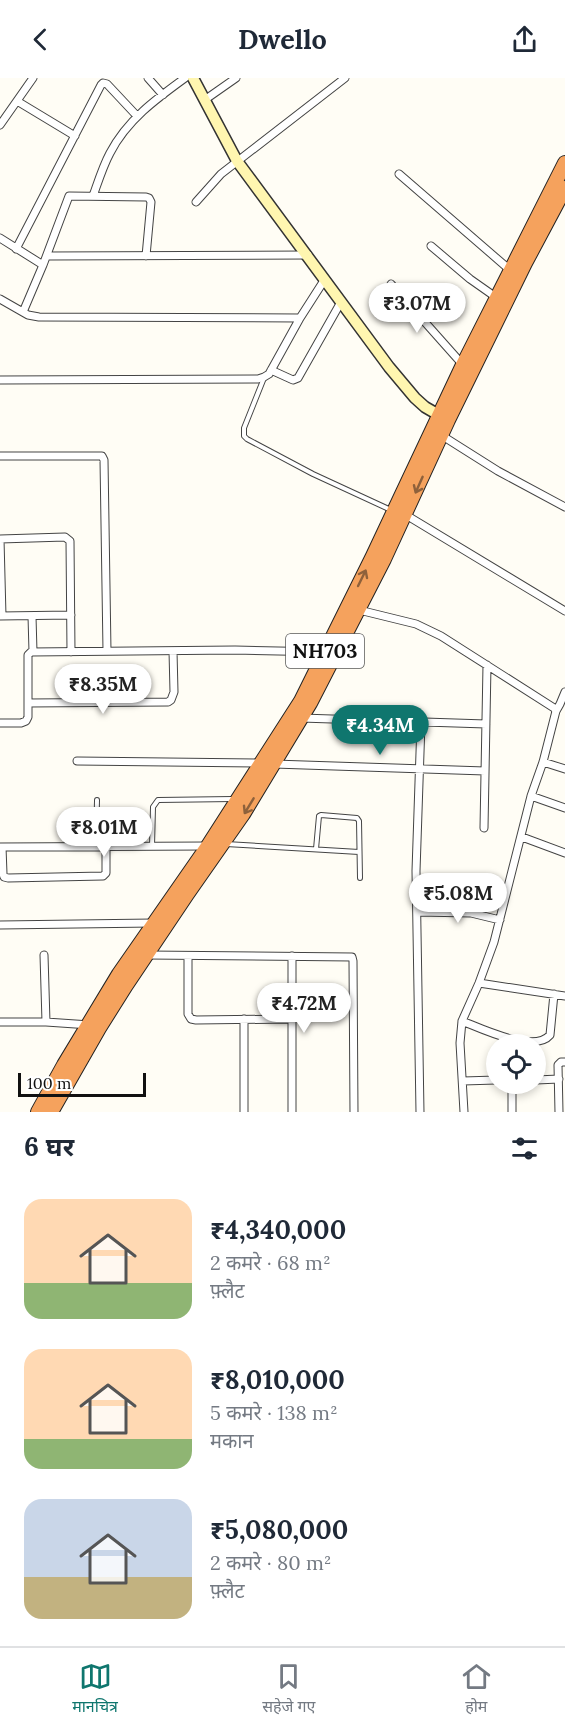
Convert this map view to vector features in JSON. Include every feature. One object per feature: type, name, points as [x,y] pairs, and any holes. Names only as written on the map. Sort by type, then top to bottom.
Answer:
[{"type":"highway","name":"NH703","points":[[38,1112],[64,1065],[146,955],[215,845],[238,799],[301,718],[330,654],[441,435],[444,418],[463,365],[565,164]]},
{"type":"highway","name":"NH703","points":[[51,1112],[119,974],[215,845],[243,814],[300,700],[359,610],[444,418],[565,188]]},
{"type":"street","points":[[0,125],[33,78]]},
{"type":"street","points":[[148,78],[163,95]]},
{"type":"street","points":[[93,196],[109,155],[122,134],[137,116],[185,78]]},
{"type":"street","points":[[193,78],[237,161],[341,302],[406,388],[425,407],[444,418]]},
{"type":"street","points":[[206,99],[236,78]]},
{"type":"street","points":[[196,202],[207,188],[237,161],[345,78]]},
{"type":"street","points":[[16,249],[103,83],[107,84],[137,116]]},
{"type":"street","points":[[17,101],[75,136]]},
{"type":"street","points":[[399,174],[510,270]]},
{"type":"street","points":[[23,312],[47,256],[67,198],[73,195],[149,198],[151,202],[146,256]]},
{"type":"street","points":[[0,238],[43,265]]},
{"type":"street","points":[[430,246],[497,298]]},
{"type":"street","points":[[47,256],[308,255]]},
{"type":"street","points":[[0,380],[258,379],[271,370],[325,279]]},
{"type":"street","points":[[391,285],[463,365]]},
{"type":"street","points":[[0,299],[23,312],[39,317],[300,318]]},
{"type":"street","points":[[271,370],[293,380],[298,378],[341,302]]},
{"type":"street","points":[[441,435],[498,471],[565,507]]},
{"type":"street","points":[[0,456],[102,456],[104,460],[107,651]]},
{"type":"street","points":[[400,513],[565,611]]},
{"type":"street","points":[[71,615],[1,616],[0,539],[65,537],[70,541],[71,615],[71,652]]},
{"type":"street","points":[[359,610],[416,624],[441,636],[554,708],[560,707]]},
{"type":"street","points":[[32,616],[33,652]]},
{"type":"street","points":[[28,703],[168,702],[174,692],[172,651]]},
{"type":"street","points":[[0,723],[21,723],[28,717],[28,655],[31,652],[172,651],[330,654]]},
{"type":"street","points":[[484,828],[487,664]]},
{"type":"street","points":[[464,1112],[460,1043],[462,1021],[487,964],[531,796],[565,692]]},
{"type":"street","points":[[301,718],[486,724]]},
{"type":"street","points":[[420,1112],[416,871],[422,723]]},
{"type":"street","points":[[77,761],[268,763],[485,771]]},
{"type":"street","points":[[543,762],[565,770]]},
{"type":"street","points":[[531,796],[565,808]]},
{"type":"street","points":[[522,837],[565,853]]},
{"type":"street","points":[[105,846],[106,873],[103,876],[8,878],[3,874],[1,847],[96,846],[105,846],[153,846],[215,845]]},
{"type":"street","points":[[418,912],[471,913],[500,920]]},
{"type":"street","points":[[0,925],[155,923]]},
{"type":"street","points":[[44,955],[46,1022]]},
{"type":"street","points":[[146,955],[352,957],[354,1112]]},
{"type":"street","points":[[188,956],[188,1014],[191,1019],[291,1019]]},
{"type":"street","points":[[292,957],[292,1112]]},
{"type":"street","points":[[479,983],[565,996]]},
{"type":"street","points":[[462,1021],[521,1040],[547,1038],[550,1035],[554,994]]},
{"type":"street","points":[[244,1019],[244,1112]]},
{"type":"street","points":[[0,1022],[46,1022],[94,1026]]},
{"type":"street","points":[[559,1112],[559,1063],[565,1062]]},
{"type":"street","points":[[546,1080],[559,1079]]},
{"type":"street","points":[[463,1081],[486,1080]]},
{"type":"street","points":[[512,1094],[513,1112]]},
{"type":"lane","points":[[264,377],[244,428],[244,436],[313,474],[400,513]]},
{"type":"lane","points":[[153,846],[153,807],[158,800],[238,799]]},
{"type":"lane","points":[[96,846],[97,800]]},
{"type":"lane","points":[[316,849],[318,818],[321,815],[357,818],[360,878]]},
{"type":"lane","points":[[215,845],[359,852]]}]
